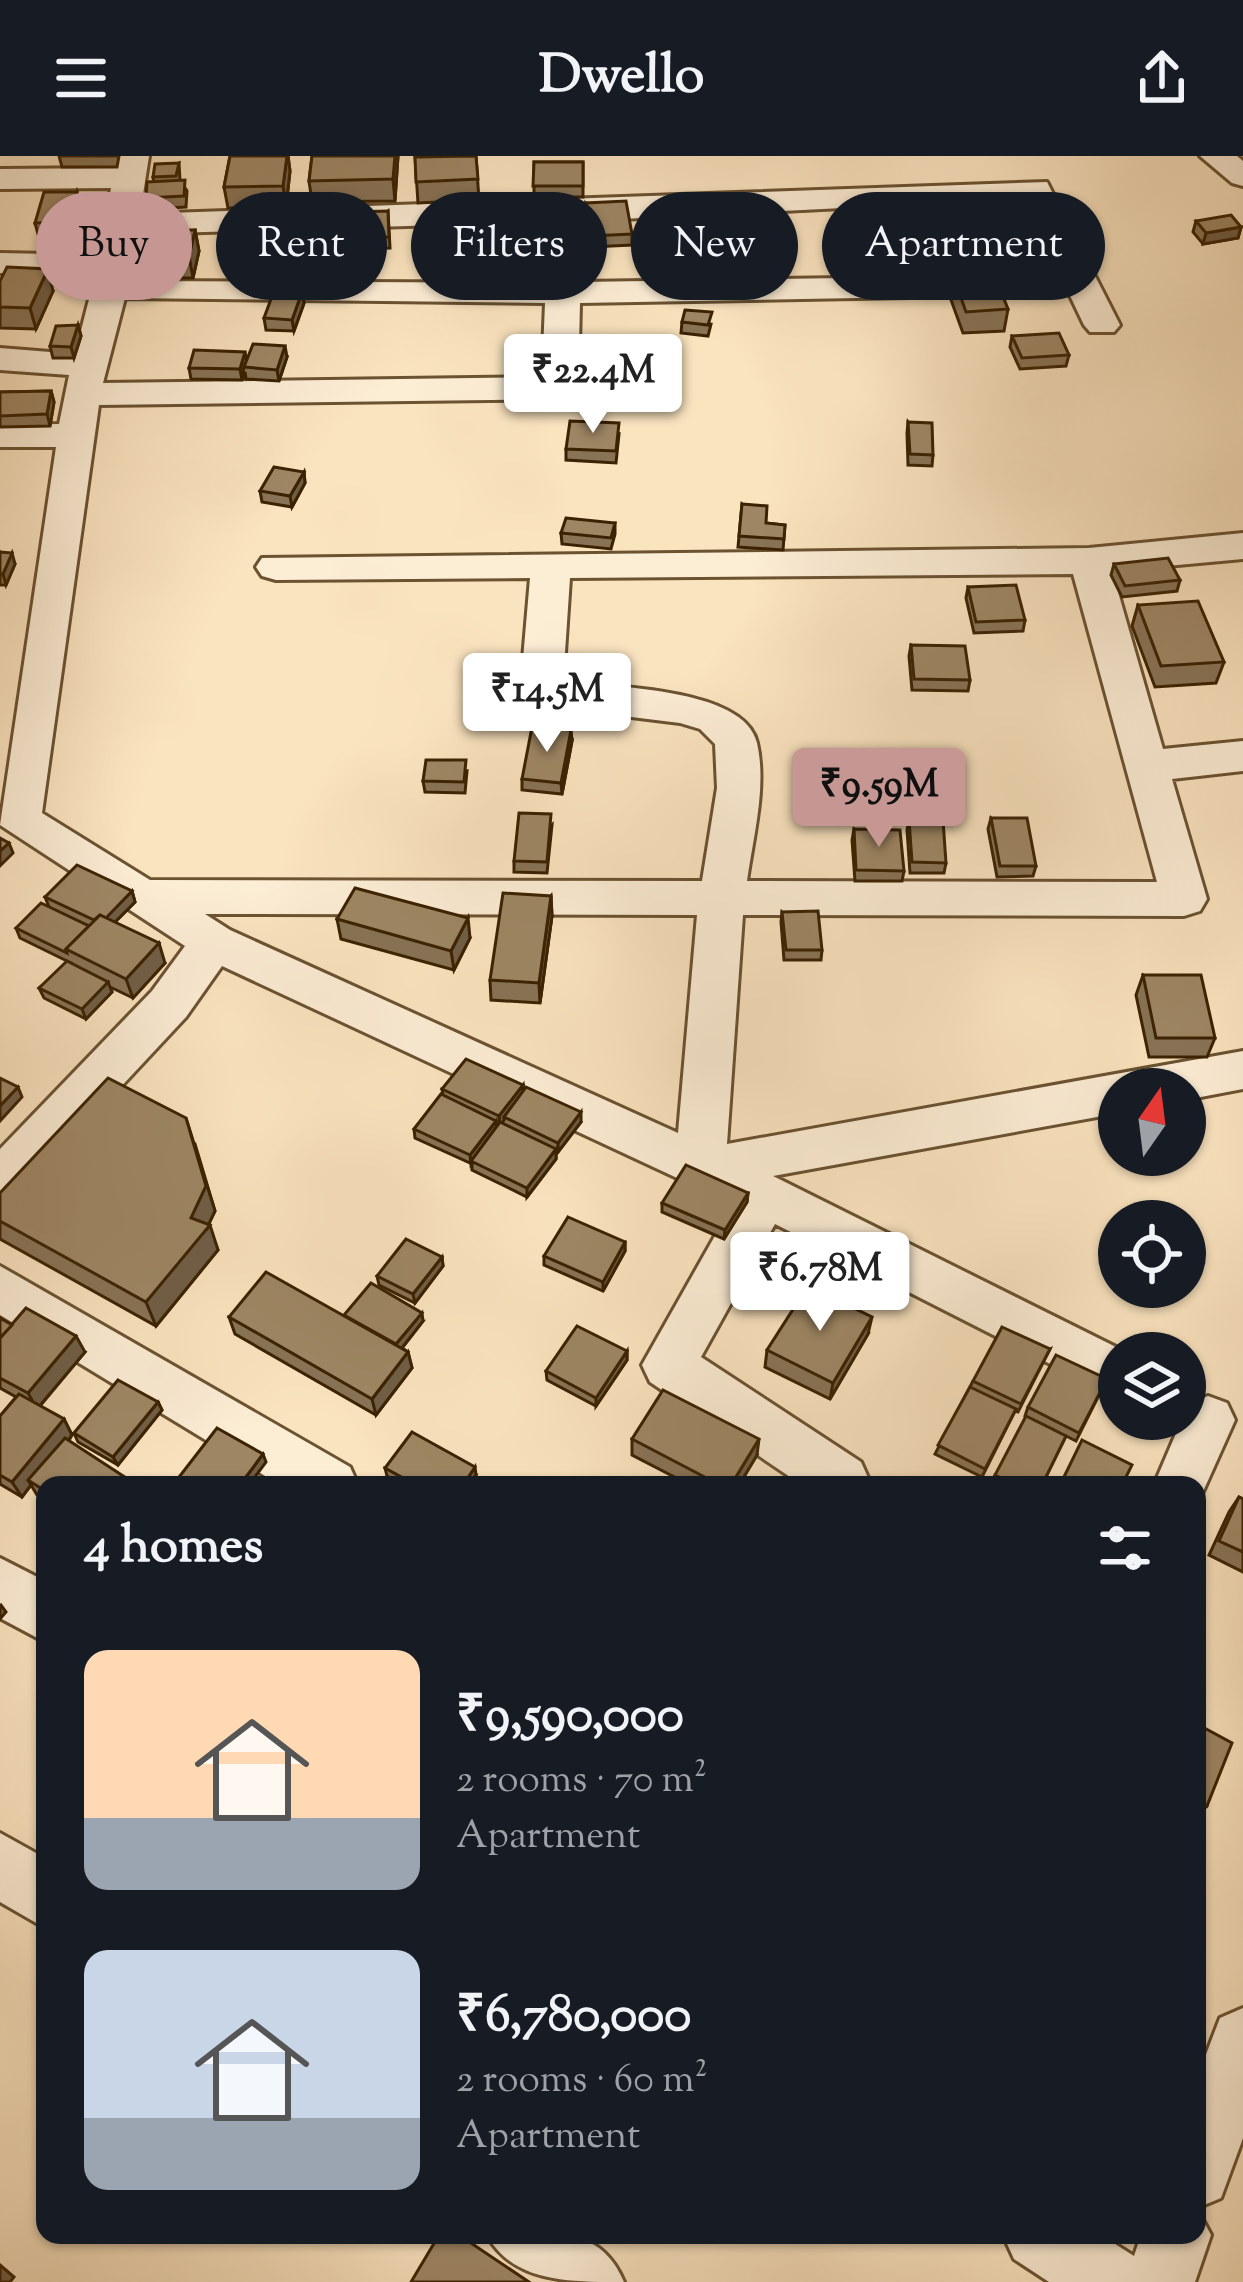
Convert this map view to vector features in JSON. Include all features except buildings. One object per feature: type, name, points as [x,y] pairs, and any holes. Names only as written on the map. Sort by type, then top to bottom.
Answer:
[{"type":"street","points":[[1216,156],[1243,176]]},
{"type":"street","points":[[0,179],[131,167]]},
{"type":"street","points":[[607,210],[1035,189],[1102,326]]},
{"type":"street","points":[[192,222],[411,216]]},
{"type":"street","points":[[0,263],[36,267]]},
{"type":"street","points":[[192,280],[411,288]]},
{"type":"street","points":[[607,292],[822,289]]},
{"type":"street","points":[[111,300],[85,380],[9,816],[214,942],[831,1226],[1098,1364]]},
{"type":"street","points":[[0,359],[85,380],[560,388],[560,300]]},
{"type":"street","points":[[0,436],[76,435]]},
{"type":"street","points":[[276,566],[1089,561],[1243,546]]},
{"type":"street","points":[[146,897],[1184,899],[1089,561]]},
{"type":"street","points":[[551,565],[541,694],[680,709],[715,719],[736,739],[739,788],[721,901],[700,1169]]},
{"type":"street","points":[[1150,766],[1243,756]]},
{"type":"street","points":[[0,1182],[169,1004],[214,942]]},
{"type":"street","points":[[1206,1077],[1243,1070]]},
{"type":"street","points":[[700,1169],[1098,1097]]},
{"type":"street","points":[[763,1198],[669,1365],[835,1476]]},
{"type":"street","points":[[0,1288],[315,1476]]},
{"type":"street","points":[[1186,1476],[1212,1423]]},
{"type":"street","points":[[0,1585],[36,1608]]},
{"type":"street","points":[[0,1864],[36,1890]]},
{"type":"street","points":[[1206,2148],[1243,2041]]},
{"type":"street","points":[[535,2244],[589,2282]]},
{"type":"street","points":[[1052,2244],[1112,2282]]},
{"type":"street","points":[[1160,2282],[1173,2244]]}]
